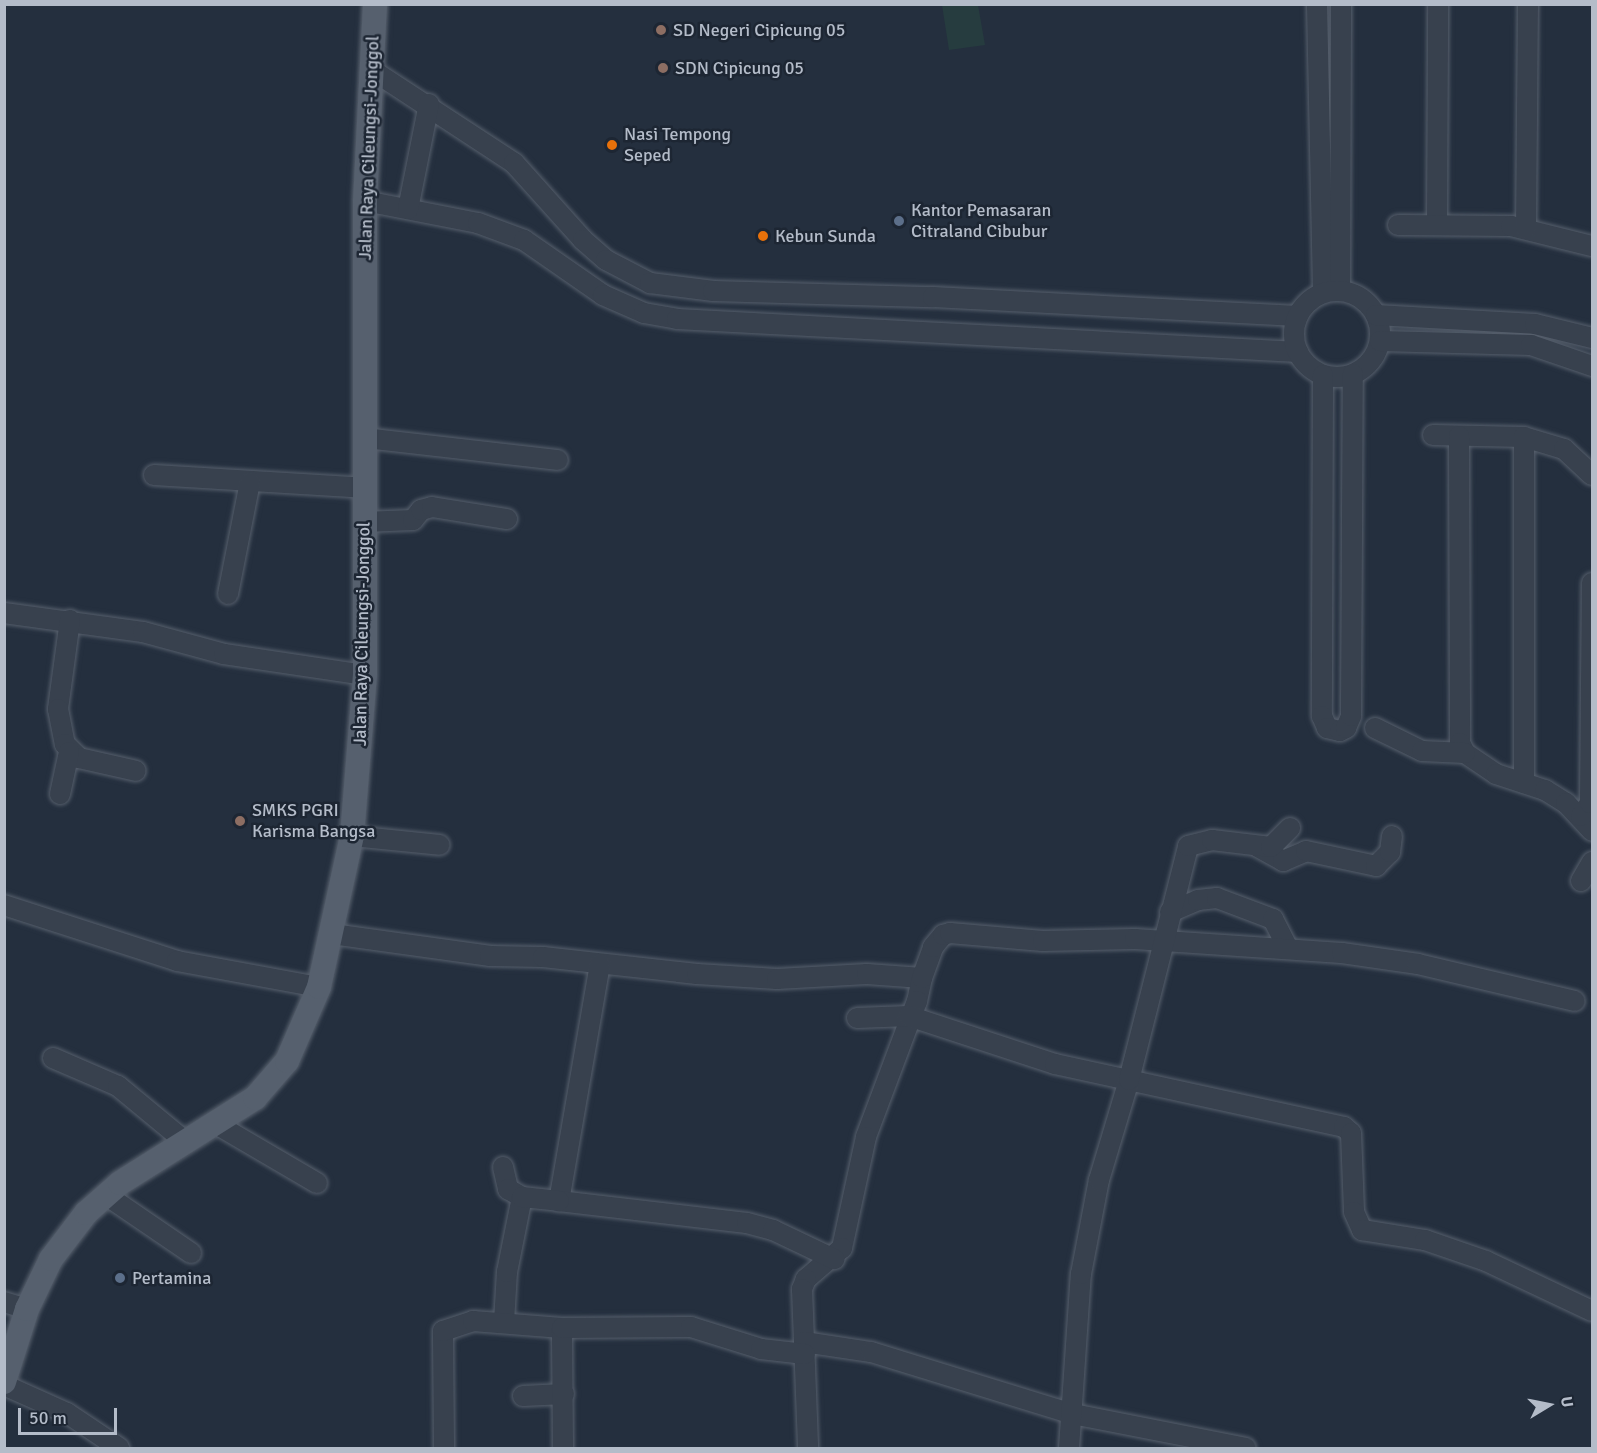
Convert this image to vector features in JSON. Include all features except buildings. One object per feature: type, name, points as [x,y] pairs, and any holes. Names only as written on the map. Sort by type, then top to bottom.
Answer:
[{"type":"main road","name":"Jalan Raya Cileungsi-Jonggol","points":[[4,1384],[16,1306],[86,1213],[106,1195],[255,1098],[288,1061],[319,987],[333,934],[352,836],[364,675],[365,201],[375,4]]},
{"type":"street","points":[[1317,4],[1331,221],[1332,291]]},
{"type":"street","points":[[1331,221],[1341,4]]},
{"type":"street","points":[[1437,225],[1438,4]]},
{"type":"street","points":[[1526,229],[1528,4]]},
{"type":"street","points":[[372,70],[429,105],[514,163],[583,240],[630,275],[672,288],[1298,316]]},
{"type":"street","points":[[408,209],[429,105]]},
{"type":"street","points":[[365,201],[477,223],[524,240],[603,295],[644,313],[677,319],[1298,352]]},
{"type":"street","points":[[1398,225],[1526,229],[1593,246]]},
{"type":"street","points":[[1332,291],[1364,300],[1376,315],[1380,341],[1371,361],[1353,374],[1323,375],[1308,366],[1298,352],[1294,334],[1298,316],[1308,301],[1332,291]]},
{"type":"street","points":[[856,296],[856,328]]},
{"type":"street","points":[[972,334],[976,300]]},
{"type":"street","points":[[1376,315],[1535,324],[1593,338]]},
{"type":"street","points":[[1380,341],[1531,345],[1593,366]]},
{"type":"street","points":[[1323,375],[1322,716],[1323,723],[1334,732],[1346,728],[1351,716],[1353,374]]},
{"type":"street","points":[[1433,435],[1524,437],[1564,449],[1593,475]]},
{"type":"street","points":[[1459,436],[1460,743],[1465,753],[1496,774],[1545,790],[1587,824]]},
{"type":"street","points":[[1524,437],[1524,783]]},
{"type":"street","points":[[364,438],[558,459]]},
{"type":"street","points":[[154,475],[364,488]]},
{"type":"street","points":[[228,594],[250,482]]},
{"type":"street","points":[[364,522],[413,520],[421,510],[432,507],[507,519]]},
{"type":"street","points":[[1587,824],[1590,803],[1593,583]]},
{"type":"street","points":[[4,613],[70,620],[143,632],[224,654],[364,675]]},
{"type":"street","points":[[60,794],[69,752],[58,709],[70,620]]},
{"type":"street","points":[[1375,728],[1422,751],[1465,753]]},
{"type":"street","points":[[69,752],[136,771]]},
{"type":"street","points":[[1069,1449],[1081,1274],[1099,1180],[1130,1080],[1161,942],[1188,846],[1212,840],[1258,847],[1279,843],[1290,828]]},
{"type":"street","points":[[352,836],[440,845]]},
{"type":"street","points":[[1258,847],[1282,861],[1306,852],[1318,852],[1376,866],[1390,852],[1392,836]]},
{"type":"street","points":[[1581,881],[1593,862]]},
{"type":"street","points":[[1170,912],[1198,900],[1217,898],[1274,919],[1287,947]]},
{"type":"street","points":[[4,905],[177,961],[319,987]]},
{"type":"street","points":[[808,1449],[803,1284],[834,1259],[842,1248],[849,1228],[853,1186],[866,1137],[933,947],[950,933],[1043,941],[1161,942],[1287,947],[1418,964],[1575,1001]]},
{"type":"street","points":[[333,934],[490,956],[543,957],[777,979],[867,974],[922,978]]},
{"type":"street","points":[[559,1201],[600,964]]},
{"type":"street","points":[[857,1018],[909,1016],[1055,1064],[1344,1127],[1351,1133],[1354,1212],[1362,1230],[1425,1240],[1486,1261],[1593,1311]]},
{"type":"street","points":[[53,1058],[118,1086],[187,1143]]},
{"type":"street","points":[[216,1124],[317,1183]]},
{"type":"street","points":[[503,1167],[508,1189],[522,1197],[747,1223],[773,1230],[834,1259]]},
{"type":"street","points":[[106,1195],[191,1253]]},
{"type":"street","points":[[504,1322],[507,1272],[522,1197]]},
{"type":"street","points":[[444,1449],[440,1335],[459,1323],[504,1322],[562,1328],[691,1326],[761,1349],[805,1348],[871,1352],[1073,1414],[1246,1449]]},
{"type":"street","points":[[562,1328],[563,1449]]},
{"type":"street","points":[[4,1384],[67,1413],[119,1449]]},
{"type":"street","points":[[523,1396],[564,1394]]},
{"type":"green space","points":[[942,5],[978,5],[985,45],[949,50]]},
{"type":"place","name":"SD Negeri Cipicung 05","points":[[661,30]]},
{"type":"place","name":"SDN Cipicung 05","points":[[663,68]]},
{"type":"place","name":"Nasi Tempong Seped","points":[[612,145]]},
{"type":"place","name":"Kantor Pemasaran Citraland Cibubur","points":[[899,221]]},
{"type":"place","name":"Kebun Sunda","points":[[763,236]]},
{"type":"place","name":"SMKS PGRI Karisma Bangsa","points":[[240,821]]},
{"type":"place","name":"Pertamina","points":[[120,1278]]}]
